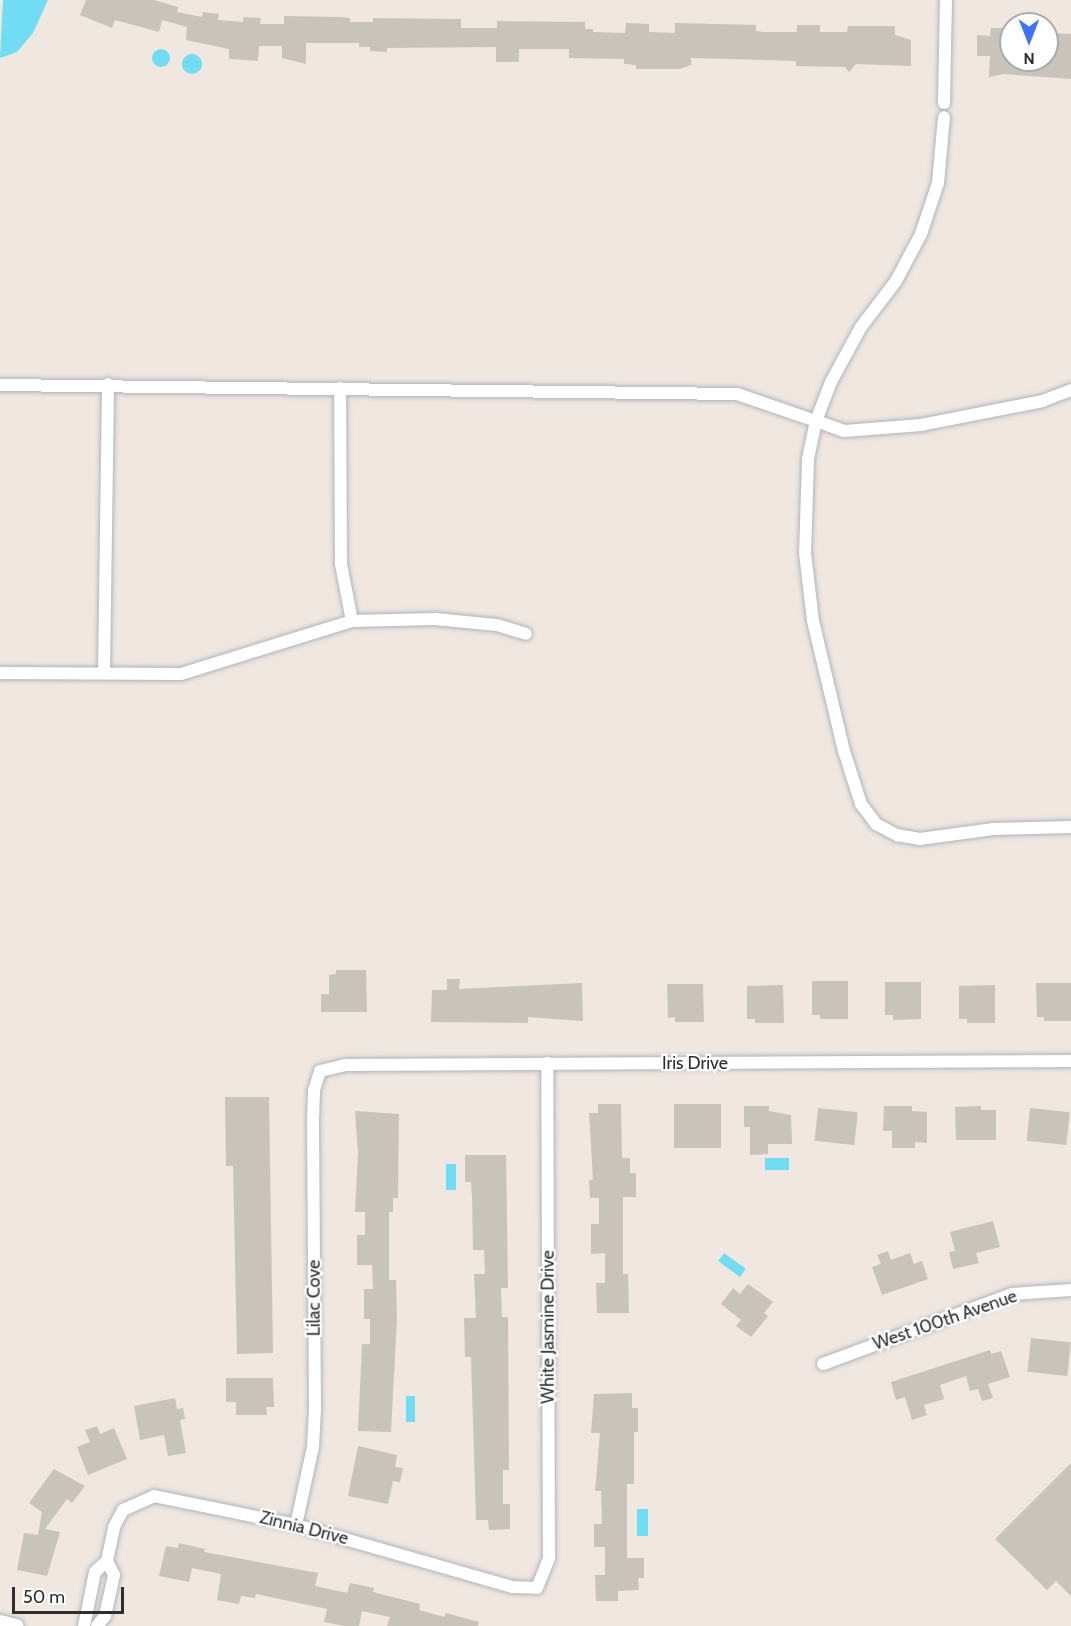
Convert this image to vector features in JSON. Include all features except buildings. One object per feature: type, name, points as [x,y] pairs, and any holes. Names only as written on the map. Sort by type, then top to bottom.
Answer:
[{"type":"street","points":[[944,103],[946,0]]},
{"type":"street","points":[[944,117],[938,183],[921,234],[896,281],[861,327],[831,382],[816,421],[808,459],[805,553],[812,609],[844,751],[861,804],[876,824],[897,835],[920,839],[993,829],[1071,827]]},
{"type":"street","points":[[0,385],[108,384],[736,394],[844,431],[921,425],[1042,401],[1071,390]]},
{"type":"street","points":[[104,673],[108,384]]},
{"type":"street","points":[[339,388],[341,564],[352,621]]},
{"type":"street","points":[[0,673],[181,674],[352,621],[435,619],[497,626],[526,634]]},
{"type":"street","name":"Iris Drive","points":[[320,1071],[347,1065],[1071,1061]]},
{"type":"street","name":"White Jasmine Drive","points":[[537,1588],[549,1559],[547,1064]]},
{"type":"street","name":"Lilac Cove","points":[[296,1525],[312,1447],[315,1408],[313,1120],[314,1090],[320,1071]]},
{"type":"street","name":"West 100th Avenue","points":[[823,1364],[1012,1294],[1071,1290]]},
{"type":"street","name":"Zinnia Drive","points":[[84,1626],[95,1572],[106,1561],[114,1527],[123,1510],[154,1496],[296,1525],[512,1587],[537,1588]]},
{"type":"street","name":"Zinnia Drive","points":[[96,1626],[105,1616],[114,1575],[106,1561]]},
{"type":"street","points":[[0,1622],[16,1626]]},
{"type":"water","points":[[3,0],[48,0],[33,33],[17,52],[0,58]]},
{"type":"water","points":[[161,49],[167,52],[170,58],[167,64],[161,67],[155,64],[152,58],[155,52]]},
{"type":"water","points":[[192,54],[199,57],[202,64],[199,71],[192,74],[185,71],[182,64],[185,57]]},
{"type":"water","points":[[765,1158],[789,1158],[789,1170],[765,1170]]},
{"type":"water","points":[[446,1164],[456,1164],[456,1190],[446,1190]]},
{"type":"water","points":[[724,1253],[746,1269],[740,1277],[718,1261]]},
{"type":"water","points":[[406,1396],[415,1396],[415,1422],[406,1422]]},
{"type":"water","points":[[637,1509],[648,1509],[648,1536],[637,1536]]}]
